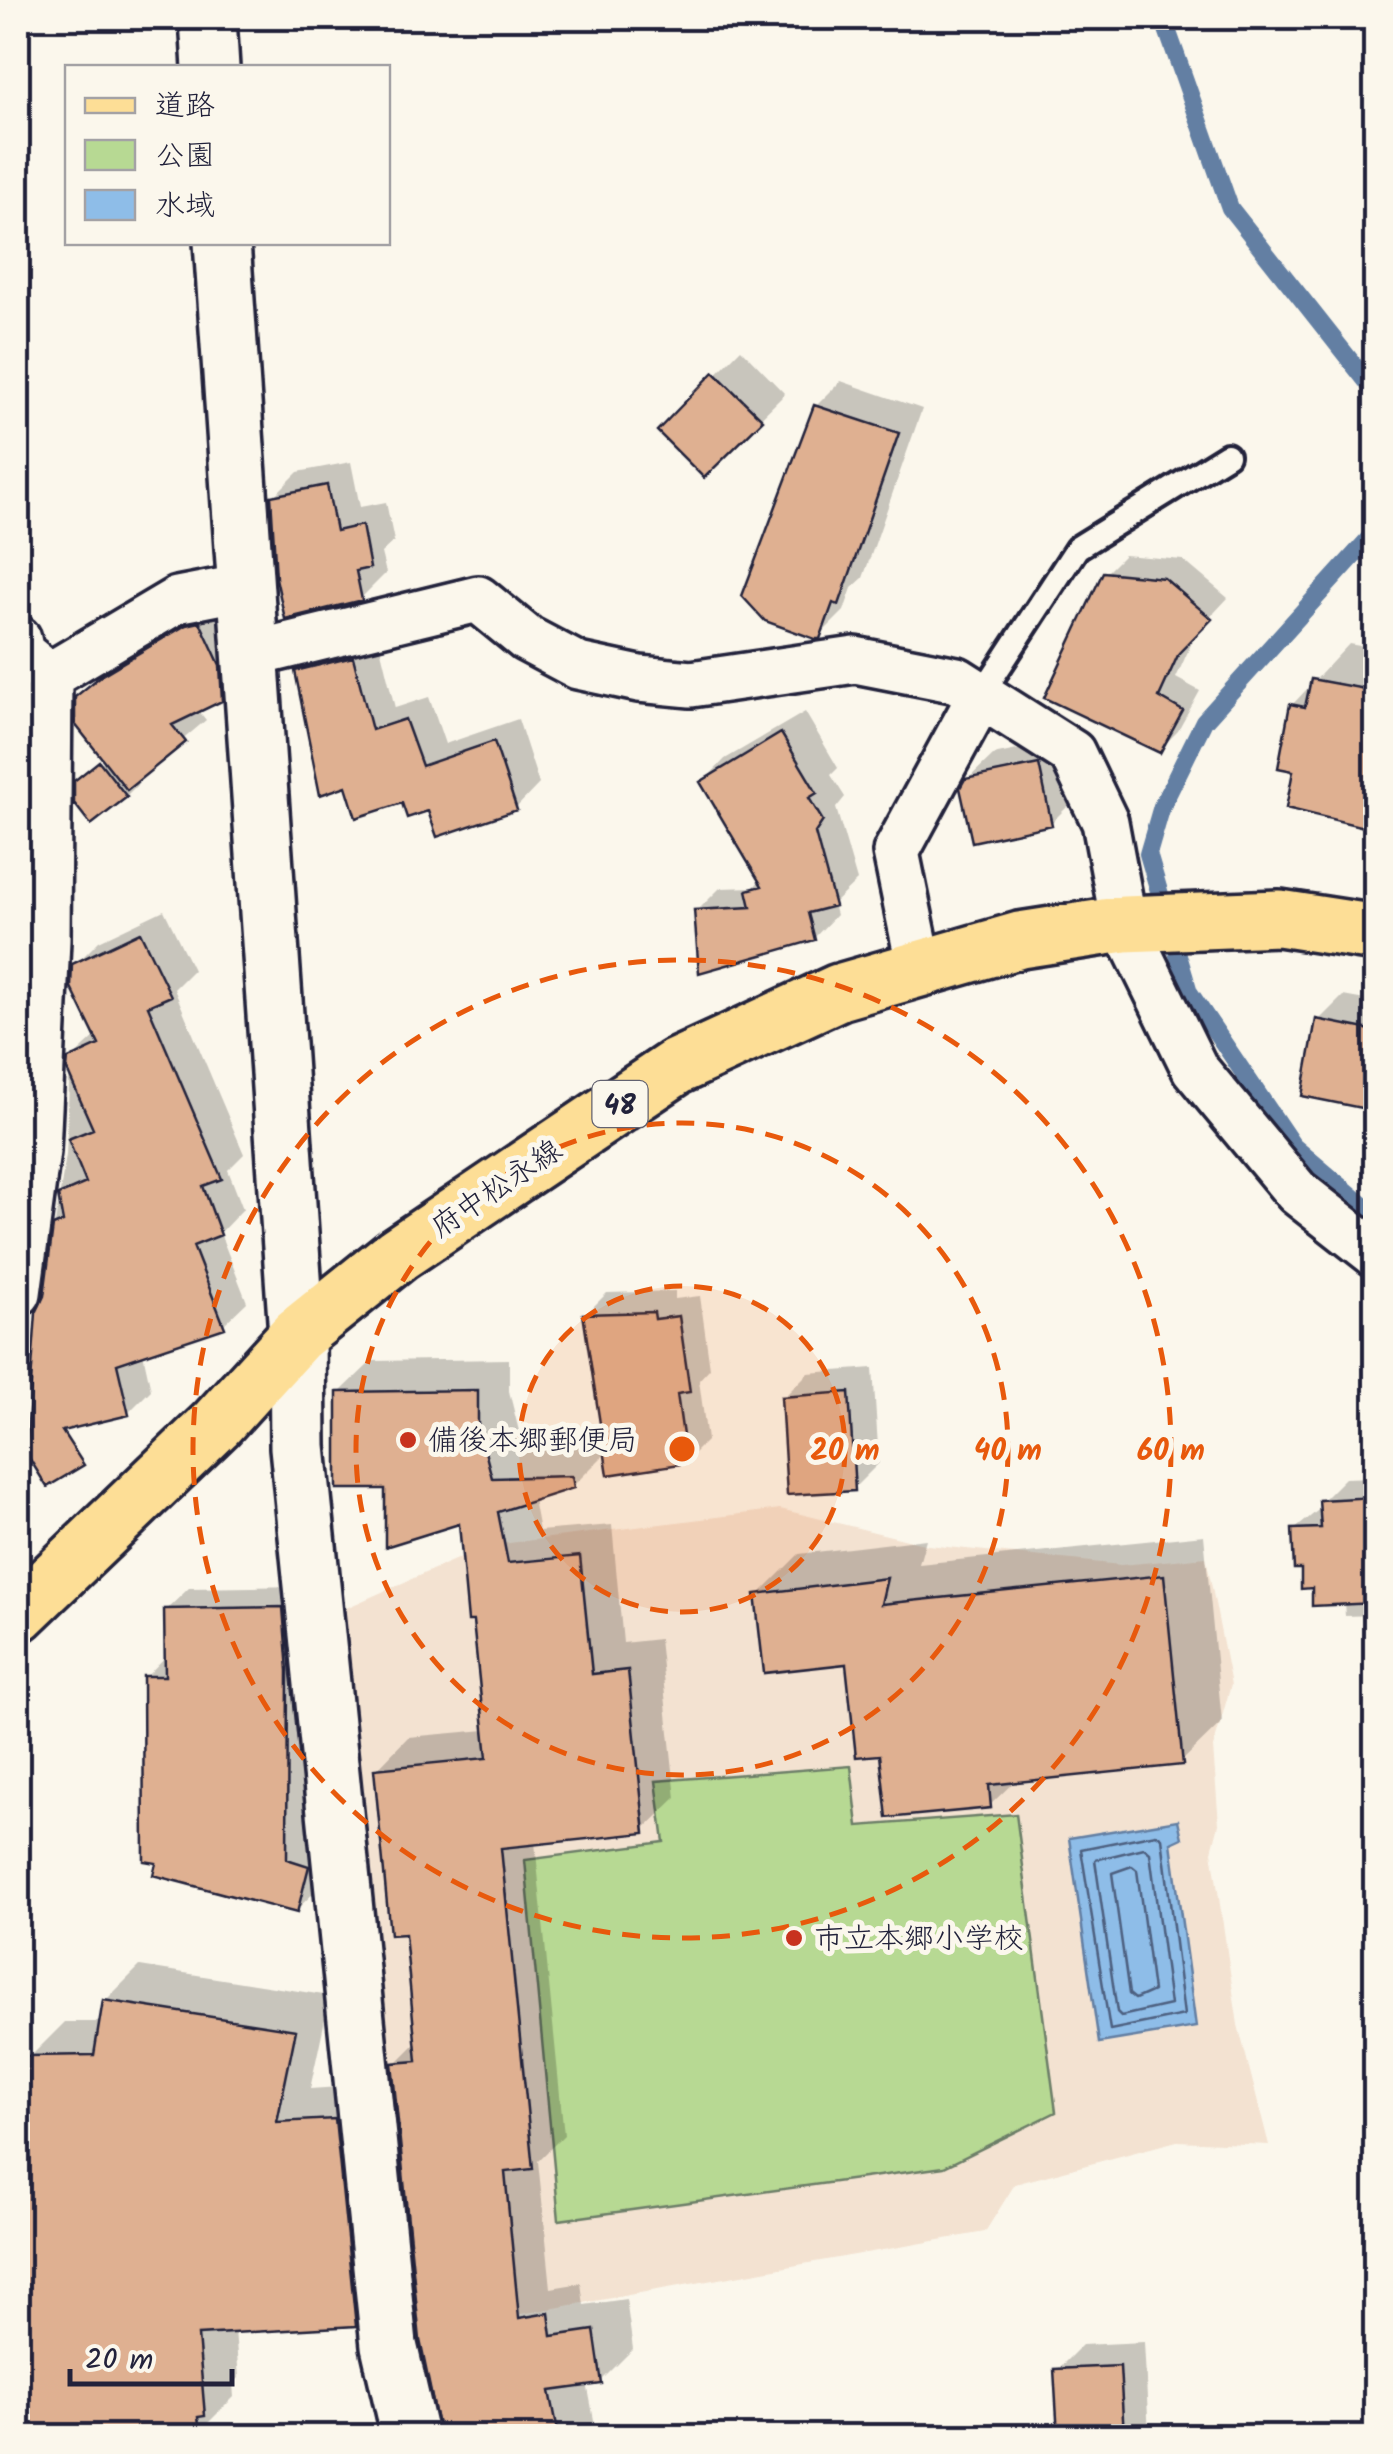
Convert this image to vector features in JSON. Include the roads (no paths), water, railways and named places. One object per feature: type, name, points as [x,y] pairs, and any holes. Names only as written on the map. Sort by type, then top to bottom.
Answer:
[{"type":"main road","name":"府中松永線","points":[[18,1614],[216,1424],[297,1334],[398,1254],[676,1067],[839,992],[1020,940],[1124,924],[1279,918],[1376,933]]},
{"type":"street","points":[[208,18],[211,65]]},
{"type":"street","points":[[222,245],[297,1334],[298,1446],[384,2306],[410,2436]]},
{"type":"street","points":[[49,676],[177,600],[244,587]]},
{"type":"street","points":[[249,656],[478,599],[528,639],[578,666],[639,679],[691,684],[855,660],[957,680],[1072,753],[1106,822],[1124,924],[1196,1069],[1297,1192],[1376,1254]]},
{"type":"street","points":[[18,639],[21,653],[49,676]]},
{"type":"street","points":[[18,1293],[38,1132],[47,940],[49,676]]},
{"type":"street","points":[[920,969],[896,852],[981,695]]},
{"type":"lane","points":[[981,695],[1077,548],[1227,455]]},
{"type":"water","points":[[1178,1820],[1182,1838],[1171,1843],[1196,2027],[1099,2043],[1069,1838]]},
{"type":"waterway","points":[[1163,18],[1230,208],[1376,393]]},
{"type":"waterway","points":[[1376,531],[1204,721],[1162,806],[1148,854],[1189,992],[1293,1146],[1376,1216]]},
{"type":"place","name":"備後本郷郵便局","points":[[408,1440]]},
{"type":"place","name":"市立本郷小学校","points":[[794,1938]]}]
